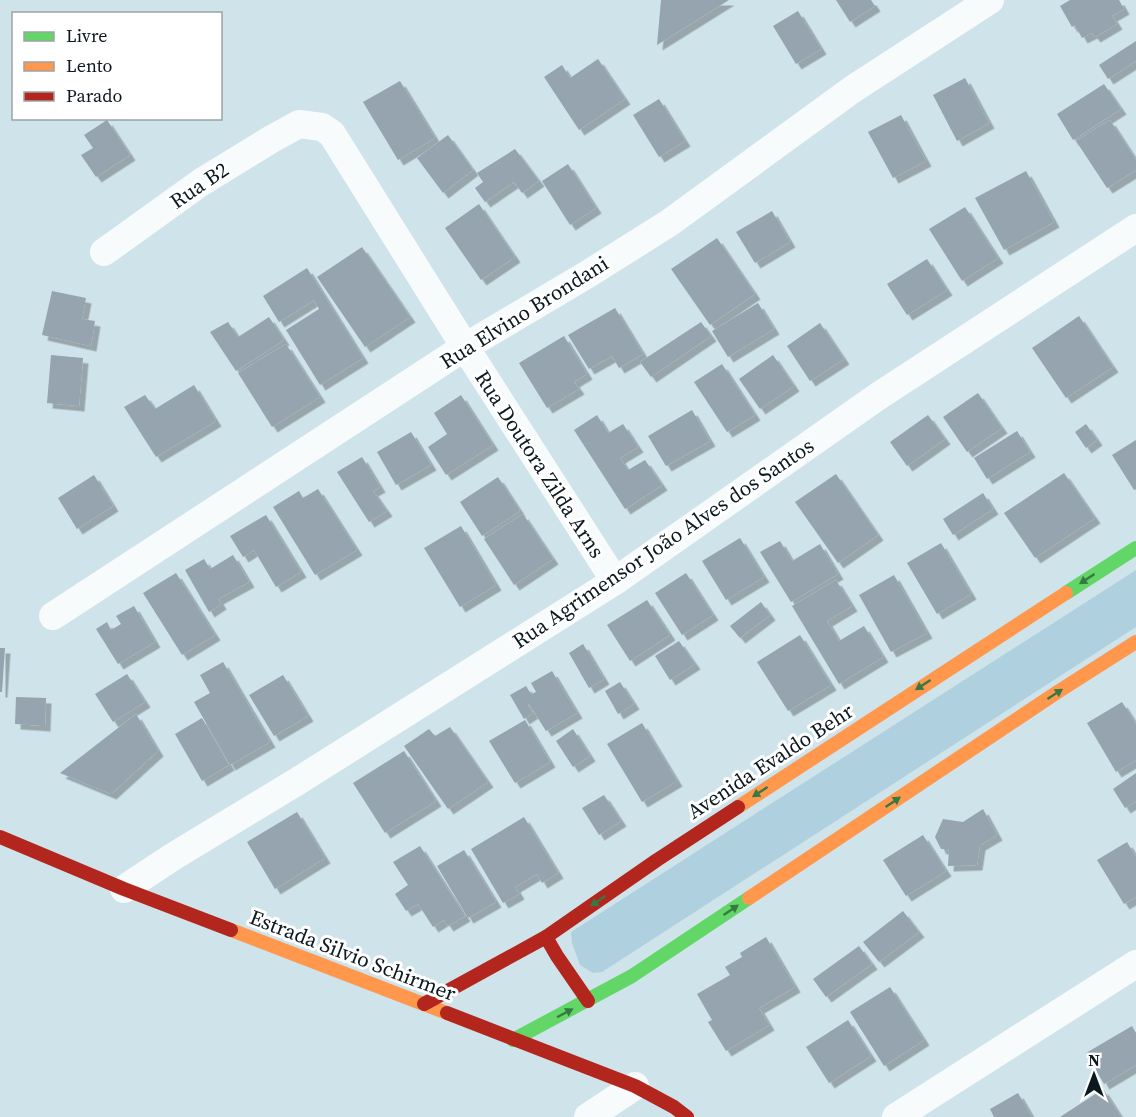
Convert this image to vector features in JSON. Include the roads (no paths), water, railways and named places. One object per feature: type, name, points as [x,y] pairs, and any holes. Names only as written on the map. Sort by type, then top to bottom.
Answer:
[{"type":"street","name":"Rua Elvino Brondani","points":[[53,616],[465,347],[669,223],[853,89],[990,0]]},
{"type":"street","name":"Rua Doutora Zilda Arns","points":[[299,124],[322,127],[332,134],[615,581]]},
{"type":"street","name":"Rua B2","points":[[104,252],[200,183],[299,124]]},
{"type":"street","name":"Rua Agrimensor João Alves dos Santos","points":[[124,889],[615,581],[877,397],[1136,228]]},
{"type":"street","name":"Avenida Evaldo Behr","points":[[424,1004],[546,937],[657,860],[1136,548]]},
{"type":"street","points":[[513,1040],[632,976],[1136,642]]},
{"type":"street","name":"Estrada Silvio Schirmer","points":[[0,837],[124,889],[635,1086],[674,1107],[687,1117]]},
{"type":"street","points":[[546,937],[588,1001]]},
{"type":"street","points":[[896,1117],[1136,964]]},
{"type":"street","points":[[588,1117],[635,1086]]}]
